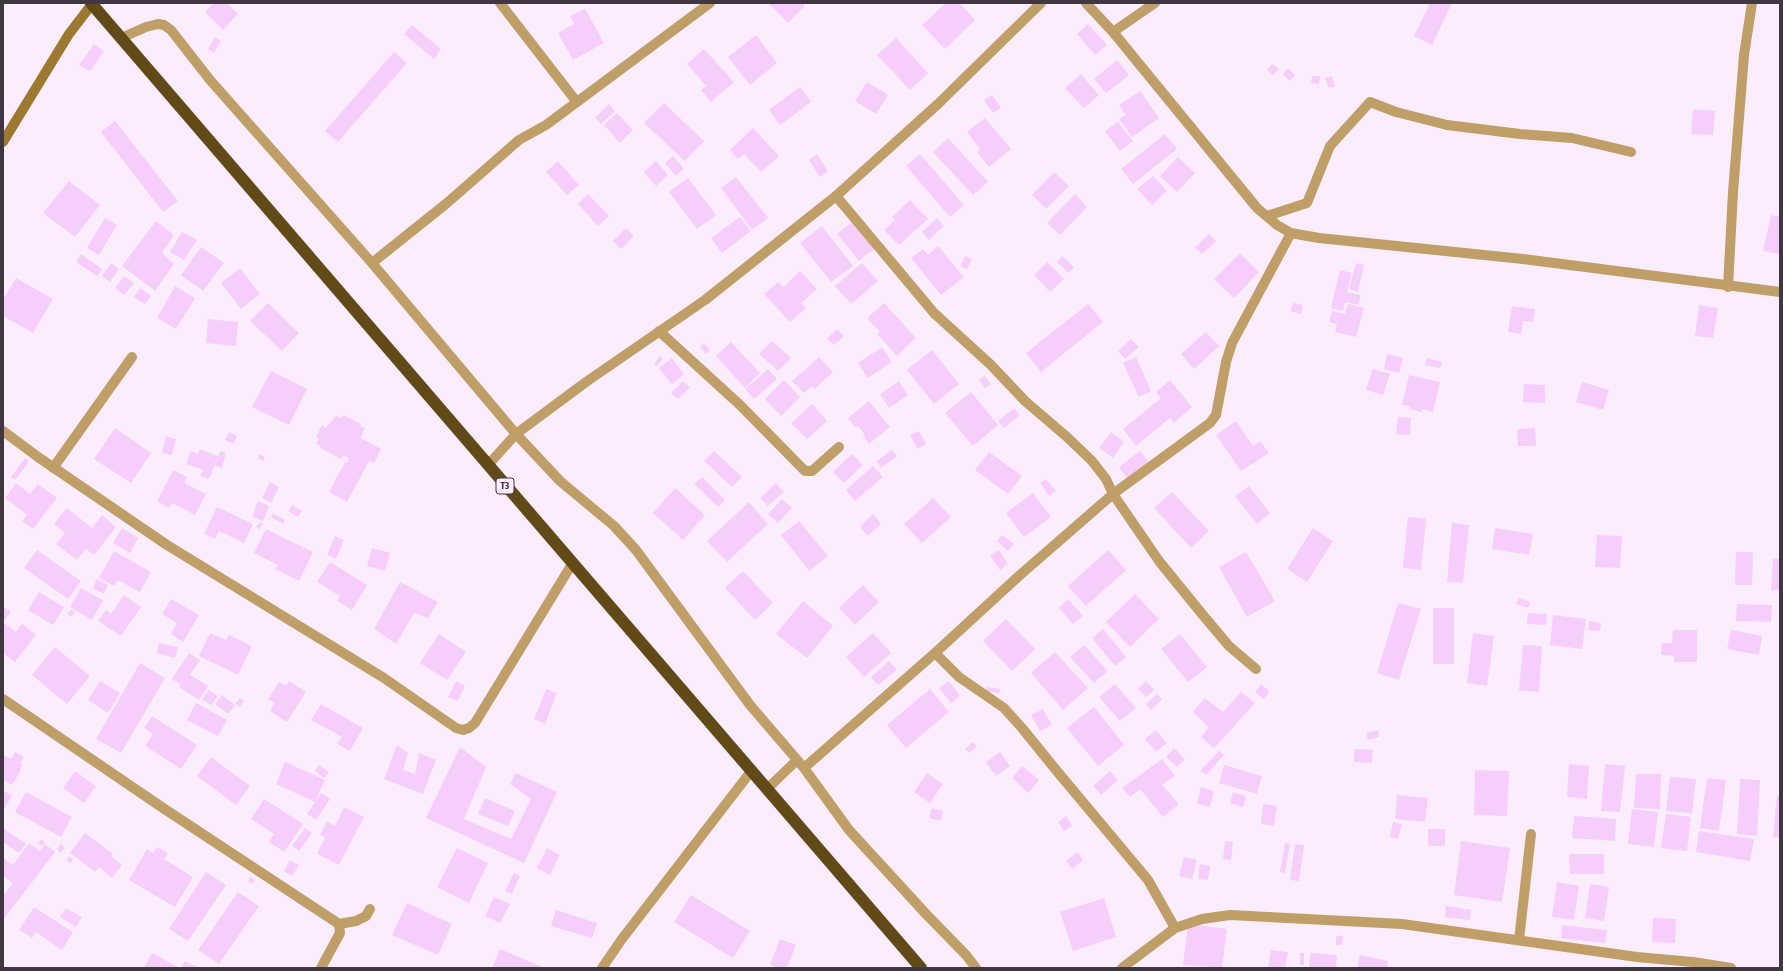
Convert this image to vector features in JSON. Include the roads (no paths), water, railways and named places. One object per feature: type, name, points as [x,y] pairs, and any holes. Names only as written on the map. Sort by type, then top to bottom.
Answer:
[{"type":"highway","name":"T3","points":[[92,3],[572,564],[688,699],[752,770],[921,968]]},
{"type":"street","points":[[3,142],[69,34],[92,3]]},
{"type":"street","points":[[500,3],[576,101]]},
{"type":"street","points":[[372,263],[447,203],[519,140],[546,125],[576,101],[710,3]]},
{"type":"street","points":[[488,465],[516,434],[659,331],[705,300],[836,196],[938,104],[1041,3]]},
{"type":"street","points":[[1086,3],[1113,32],[1257,208],[1277,225],[1291,232],[1319,238],[1523,259],[1728,287],[1780,292]]},
{"type":"street","points":[[1113,32],[1155,3]]},
{"type":"street","points":[[1728,287],[1733,192],[1742,86],[1752,3]]},
{"type":"street","points":[[121,38],[146,27],[158,24],[164,25],[171,30],[210,80],[372,263],[516,434],[560,481],[614,526],[636,550],[750,705],[800,764],[849,830],[966,955],[976,968]]},
{"type":"street","points":[[1267,216],[1307,203],[1330,146],[1370,102],[1396,112],[1447,125],[1520,134],[1572,138],[1631,152]]},
{"type":"street","points":[[836,196],[934,313],[991,365],[1025,401],[1072,442],[1092,462],[1106,479],[1113,494],[1159,561],[1229,646],[1256,669]]},
{"type":"street","points":[[767,788],[800,764],[935,653],[1020,575],[1113,494],[1210,423],[1216,415],[1226,362],[1232,343],[1291,232]]},
{"type":"street","points":[[659,331],[740,405],[805,471],[812,471],[839,447]]},
{"type":"street","points":[[53,468],[132,357]]},
{"type":"street","points":[[3,431],[53,468],[167,545],[384,678],[456,728],[463,730],[469,728],[475,723],[572,564]]},
{"type":"street","points":[[935,653],[960,677],[1004,708],[1022,728],[1148,880],[1175,928]]},
{"type":"street","points":[[3,699],[163,808],[339,924],[356,921],[366,916],[370,909]]},
{"type":"street","points":[[602,968],[622,939],[752,770]]},
{"type":"street","points":[[1519,940],[1531,834]]},
{"type":"street","points":[[1122,968],[1175,928],[1202,919],[1230,915],[1402,924],[1637,957],[1693,962],[1731,968]]},
{"type":"street","points":[[321,968],[340,933],[339,924]]}]
